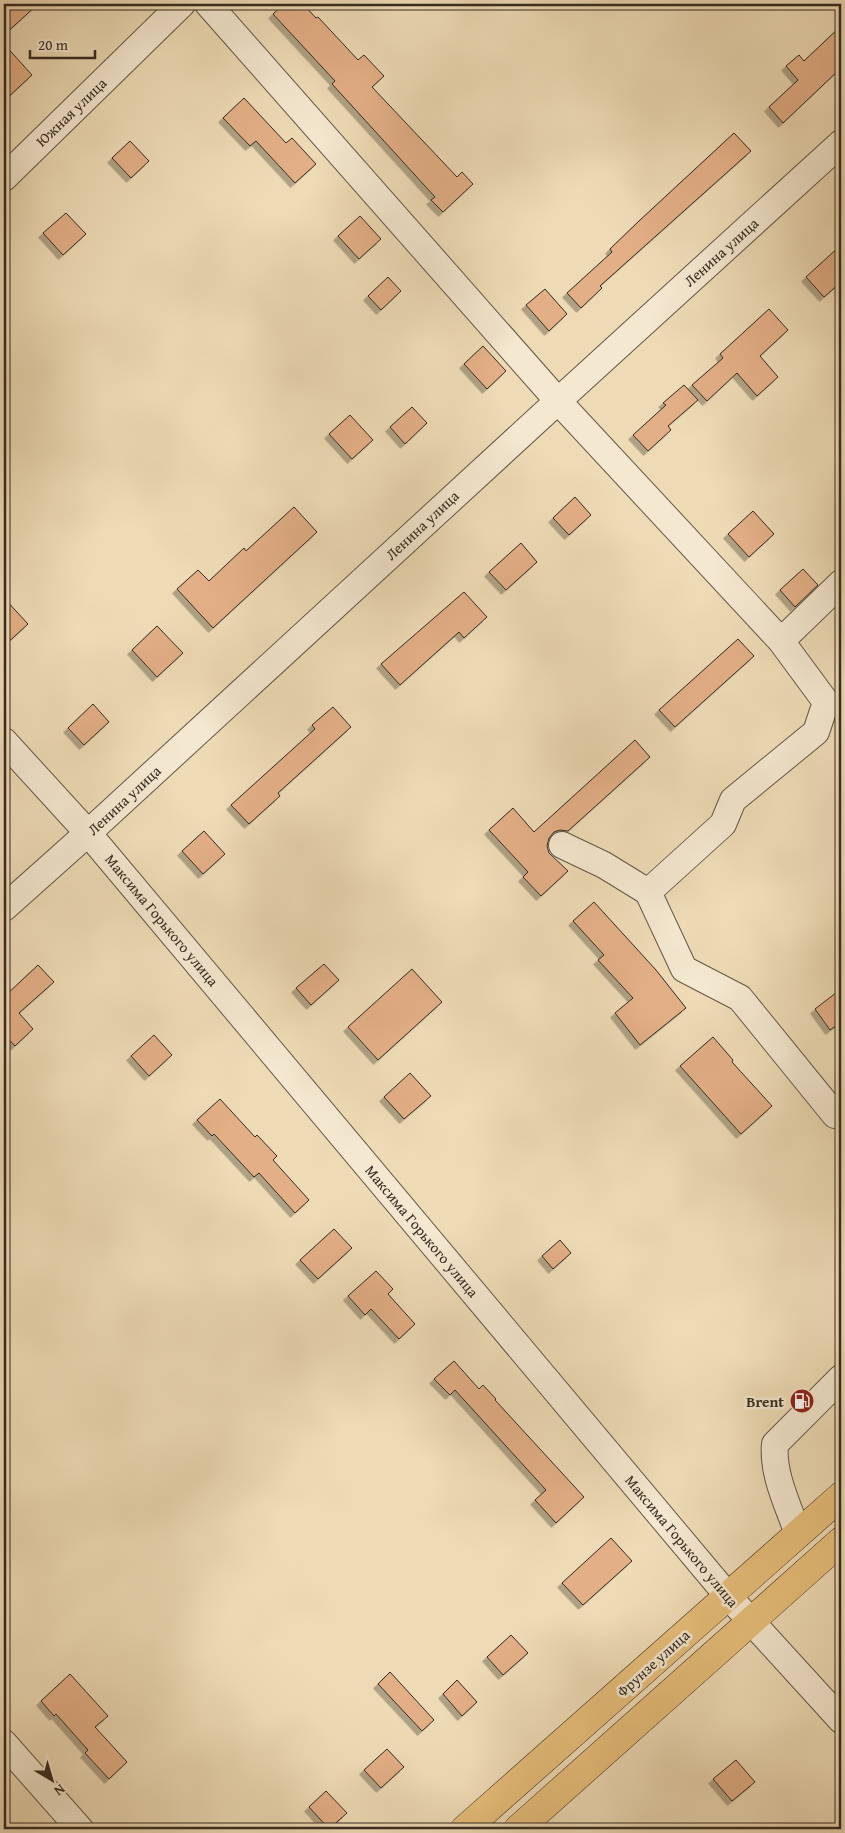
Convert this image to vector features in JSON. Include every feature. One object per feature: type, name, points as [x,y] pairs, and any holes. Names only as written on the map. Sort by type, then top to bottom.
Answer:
[{"type":"main road","name":"Фрунзе улица","points":[[465,1829],[841,1496]]},
{"type":"main road","points":[[518,1829],[841,1541]]},
{"type":"street","name":"Южная улица","points":[[4,178],[182,4]]},
{"type":"street","points":[[208,4],[558,401],[781,641],[826,702],[816,732],[733,800],[723,824],[648,892]]},
{"type":"street","name":"Ленина улица","points":[[4,908],[841,143]]},
{"type":"street","points":[[781,641],[841,583]]},
{"type":"street","name":"Максима Горького улица","points":[[4,741],[88,833],[728,1596],[841,1720]]},
{"type":"street","points":[[562,845],[604,866],[648,892],[684,969],[740,998],[835,1115]]},
{"type":"street","points":[[798,1534],[776,1470],[775,1444],[841,1378]]},
{"type":"street","points":[[4,1743],[80,1829]]},
{"type":"building","points":[[4,4],[38,4],[4,35]]},
{"type":"building","points":[[284,4],[303,4],[316,18],[318,17],[358,60],[364,55],[384,76],[372,87],[457,177],[462,172],[473,184],[443,212],[431,200],[435,197],[332,84],[335,81],[273,14]]},
{"type":"building","points":[[841,26],[841,68],[783,123],[769,107],[798,80],[786,66],[799,55],[804,61]]},
{"type":"building","points":[[4,44],[32,75],[4,101]]},
{"type":"building","points":[[244,98],[286,143],[292,138],[316,164],[295,183],[256,141],[250,146],[223,118]]},
{"type":"building","points":[[734,133],[751,151],[600,286],[602,288],[581,308],[567,293],[612,252],[610,249],[639,221]]},
{"type":"building","points":[[130,141],[149,161],[131,178],[112,158]]},
{"type":"building","points":[[66,213],[86,234],[63,255],[43,233]]},
{"type":"building","points":[[360,216],[381,239],[359,259],[338,236]]},
{"type":"building","points":[[841,245],[841,282],[824,297],[806,277]]},
{"type":"building","points":[[388,277],[401,291],[381,310],[368,296]]},
{"type":"building","points":[[545,289],[567,314],[549,331],[526,305]]},
{"type":"building","points":[[769,309],[788,330],[760,356],[778,377],[757,396],[737,373],[707,401],[692,385],[723,358],[720,354]]},
{"type":"building","points":[[483,346],[506,371],[487,389],[464,364]]},
{"type":"building","points":[[684,385],[698,400],[668,426],[671,430],[648,451],[633,435],[666,405],[663,403]]},
{"type":"building","points":[[412,407],[427,423],[405,444],[390,427]]},
{"type":"building","points":[[350,415],[373,440],[352,459],[329,434]]},
{"type":"building","points":[[575,497],[591,515],[569,535],[553,518]]},
{"type":"building","points":[[294,507],[317,532],[213,628],[177,589],[198,570],[209,581],[244,548],[246,551]]},
{"type":"building","points":[[753,511],[774,534],[749,557],[728,534]]},
{"type":"building","points":[[521,543],[537,562],[506,590],[489,572]]},
{"type":"building","points":[[803,569],[818,585],[795,607],[780,590]]},
{"type":"building","points":[[464,592],[487,617],[464,638],[459,632],[400,685],[381,664]]},
{"type":"building","points":[[4,598],[28,624],[4,646]]},
{"type":"building","points":[[157,626],[183,653],[157,677],[132,650]]},
{"type":"building","points":[[738,639],[754,656],[675,727],[659,710]]},
{"type":"building","points":[[93,704],[109,722],[84,745],[68,728]]},
{"type":"building","points":[[333,707],[351,727],[278,793],[280,796],[249,824],[231,805],[315,729],[312,725]]},
{"type":"building","points":[[635,740],[650,757],[568,831],[560,830],[554,832],[549,838],[547,846],[549,853],[568,871],[541,896],[523,877],[528,872],[489,830],[513,808],[534,832]]},
{"type":"building","points":[[204,831],[225,854],[203,874],[182,851]]},
{"type":"building","points":[[594,902],[656,970],[686,1008],[640,1045],[615,1013],[633,998],[598,960],[604,955],[573,921]]},
{"type":"building","points":[[324,964],[339,980],[311,1005],[296,988]]},
{"type":"building","points":[[38,965],[54,982],[19,1013],[33,1029],[15,1046],[4,1034],[4,997]]},
{"type":"building","points":[[412,969],[442,1002],[378,1060],[348,1027]]},
{"type":"building","points":[[841,989],[841,1022],[830,1030],[815,1009]]},
{"type":"building","points":[[154,1035],[172,1055],[149,1076],[131,1056]]},
{"type":"building","points":[[713,1037],[733,1060],[732,1062],[772,1106],[741,1134],[680,1066]]},
{"type":"building","points":[[410,1073],[431,1096],[404,1119],[384,1097]]},
{"type":"building","points":[[220,1099],[255,1137],[257,1135],[277,1156],[273,1160],[309,1200],[295,1213],[259,1173],[254,1177],[214,1134],[212,1136],[197,1120]]},
{"type":"building","points":[[334,1229],[352,1248],[318,1279],[300,1260]]},
{"type":"building","points":[[560,1240],[571,1253],[553,1269],[542,1256]]},
{"type":"building","points":[[376,1271],[393,1289],[388,1294],[415,1324],[399,1339],[371,1309],[365,1315],[348,1296]]},
{"type":"building","points":[[454,1361],[479,1389],[483,1385],[584,1497],[556,1523],[535,1500],[546,1490],[455,1390],[450,1395],[434,1379]]},
{"type":"building","points":[[611,1538],[632,1561],[583,1605],[562,1583]]},
{"type":"building","points":[[511,1635],[528,1653],[503,1675],[487,1657]]},
{"type":"building","points":[[390,1672],[434,1720],[422,1731],[378,1684]]},
{"type":"building","points":[[70,1674],[108,1716],[95,1727],[127,1762],[109,1779],[85,1753],[88,1750],[56,1714],[54,1716],[41,1701]]},
{"type":"building","points":[[457,1680],[477,1702],[462,1716],[443,1694]]},
{"type":"building","points":[[387,1749],[404,1767],[381,1788],[364,1770]]},
{"type":"building","points":[[736,1760],[755,1782],[732,1801],[713,1779]]},
{"type":"building","points":[[326,1791],[347,1813],[329,1829],[309,1807]]},
{"type":"place","name":"Brent","points":[[802,1401]]}]
